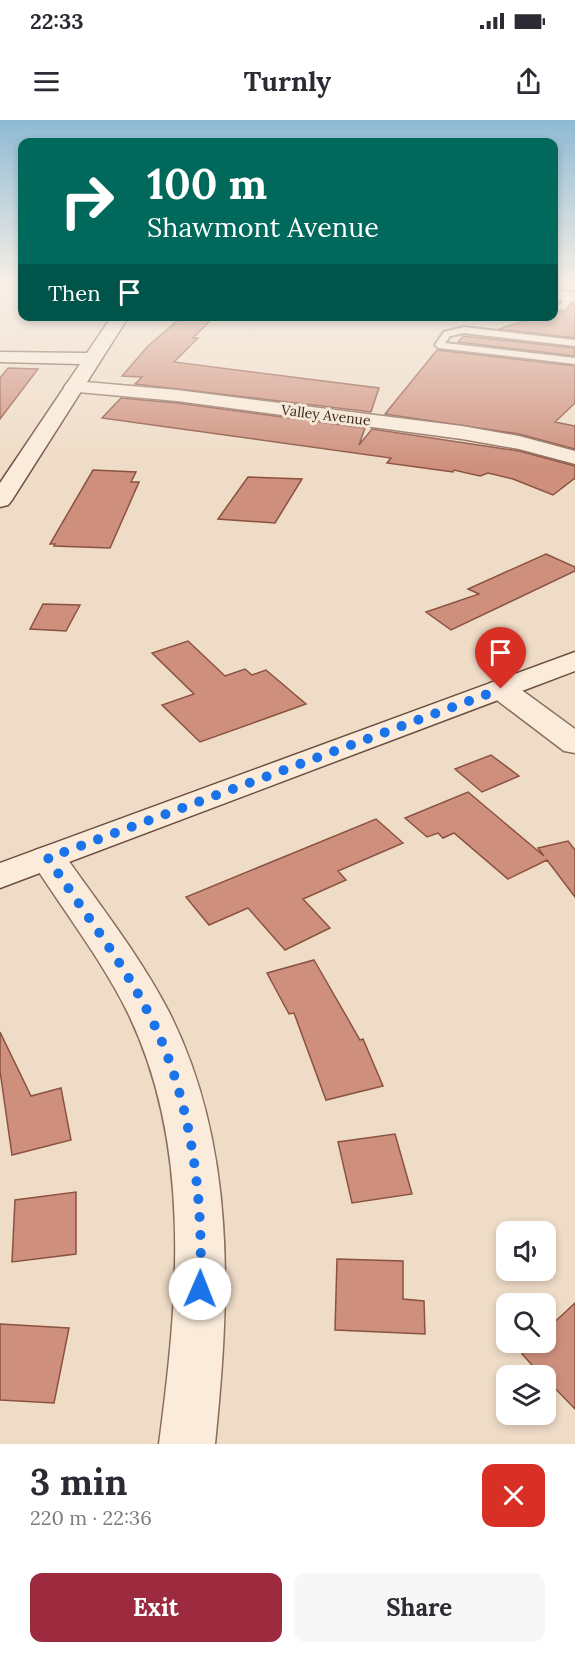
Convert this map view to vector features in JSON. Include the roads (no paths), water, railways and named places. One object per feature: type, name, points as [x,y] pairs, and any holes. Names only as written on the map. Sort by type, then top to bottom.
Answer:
[{"type":"street","points":[[0,500],[103,344]]},
{"type":"street","points":[[0,357],[93,359]]},
{"type":"street","name":"Valley Avenue","points":[[75,387],[155,393],[476,435],[537,446],[575,458]]},
{"type":"street","points":[[0,876],[575,661]]},
{"type":"street","points":[[501,689],[575,744]]},
{"type":"street","points":[[48,858],[141,999],[159,1036],[179,1092],[189,1135],[198,1194],[201,1266],[197,1360],[187,1444]]},
{"type":"lane","points":[[440,344],[575,361]]}]
